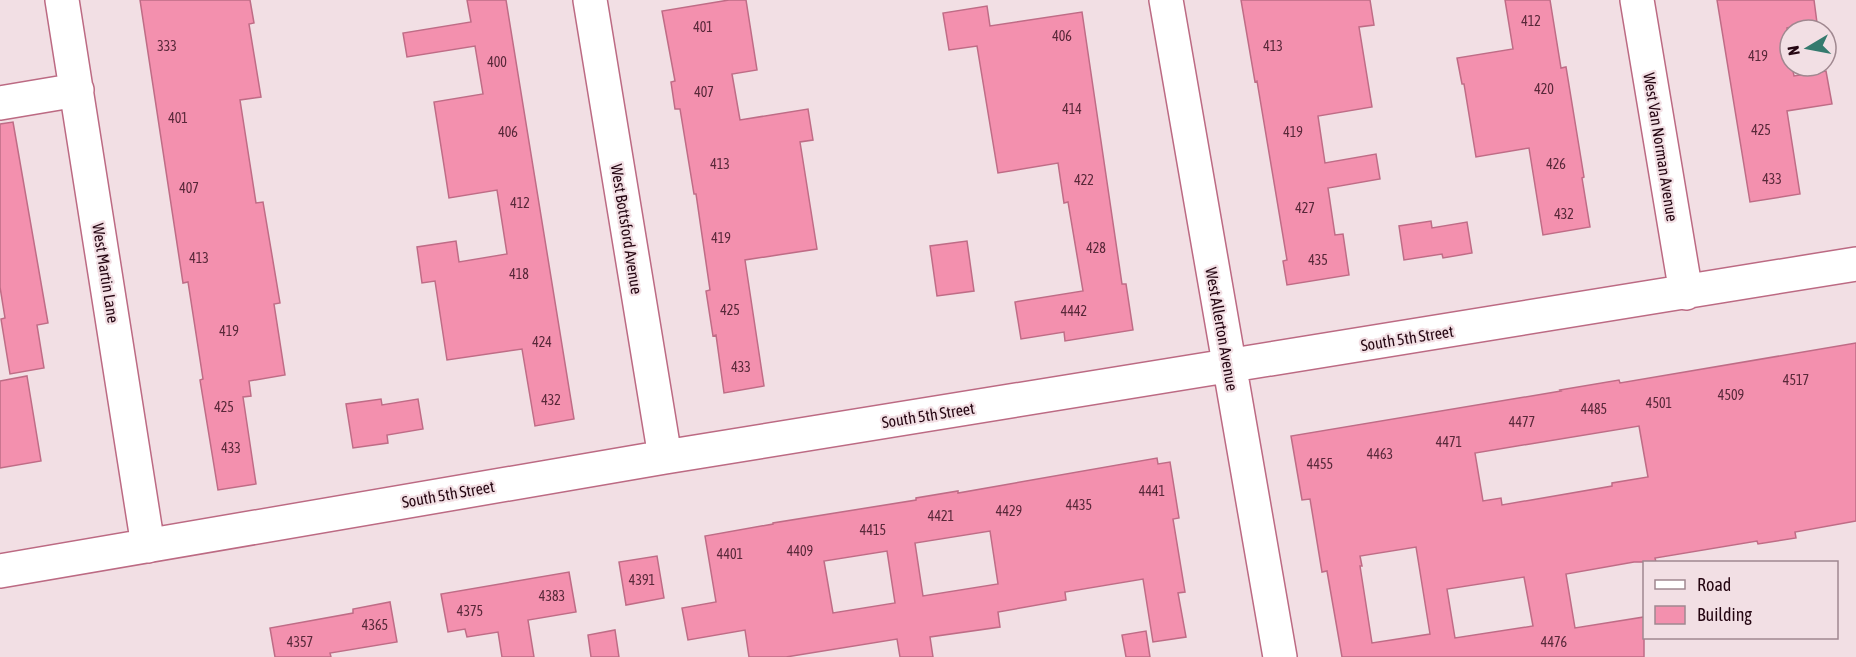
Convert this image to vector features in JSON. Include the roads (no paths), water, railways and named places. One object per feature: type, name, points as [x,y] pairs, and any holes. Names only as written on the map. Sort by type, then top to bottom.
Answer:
[{"type":"street","name":"West Martin Lane","points":[[62,0],[148,546]]},
{"type":"street","name":"West Bottsford Avenue","points":[[590,0],[665,457]]},
{"type":"street","name":"West Allerton Avenue","points":[[1166,0],[1280,657]]},
{"type":"street","name":"West Van Norman Avenue","points":[[1637,0],[1686,293]]},
{"type":"street","points":[[0,103],[77,90]]},
{"type":"street","name":"South 5th Street","points":[[0,571],[665,457],[1856,264]]}]
